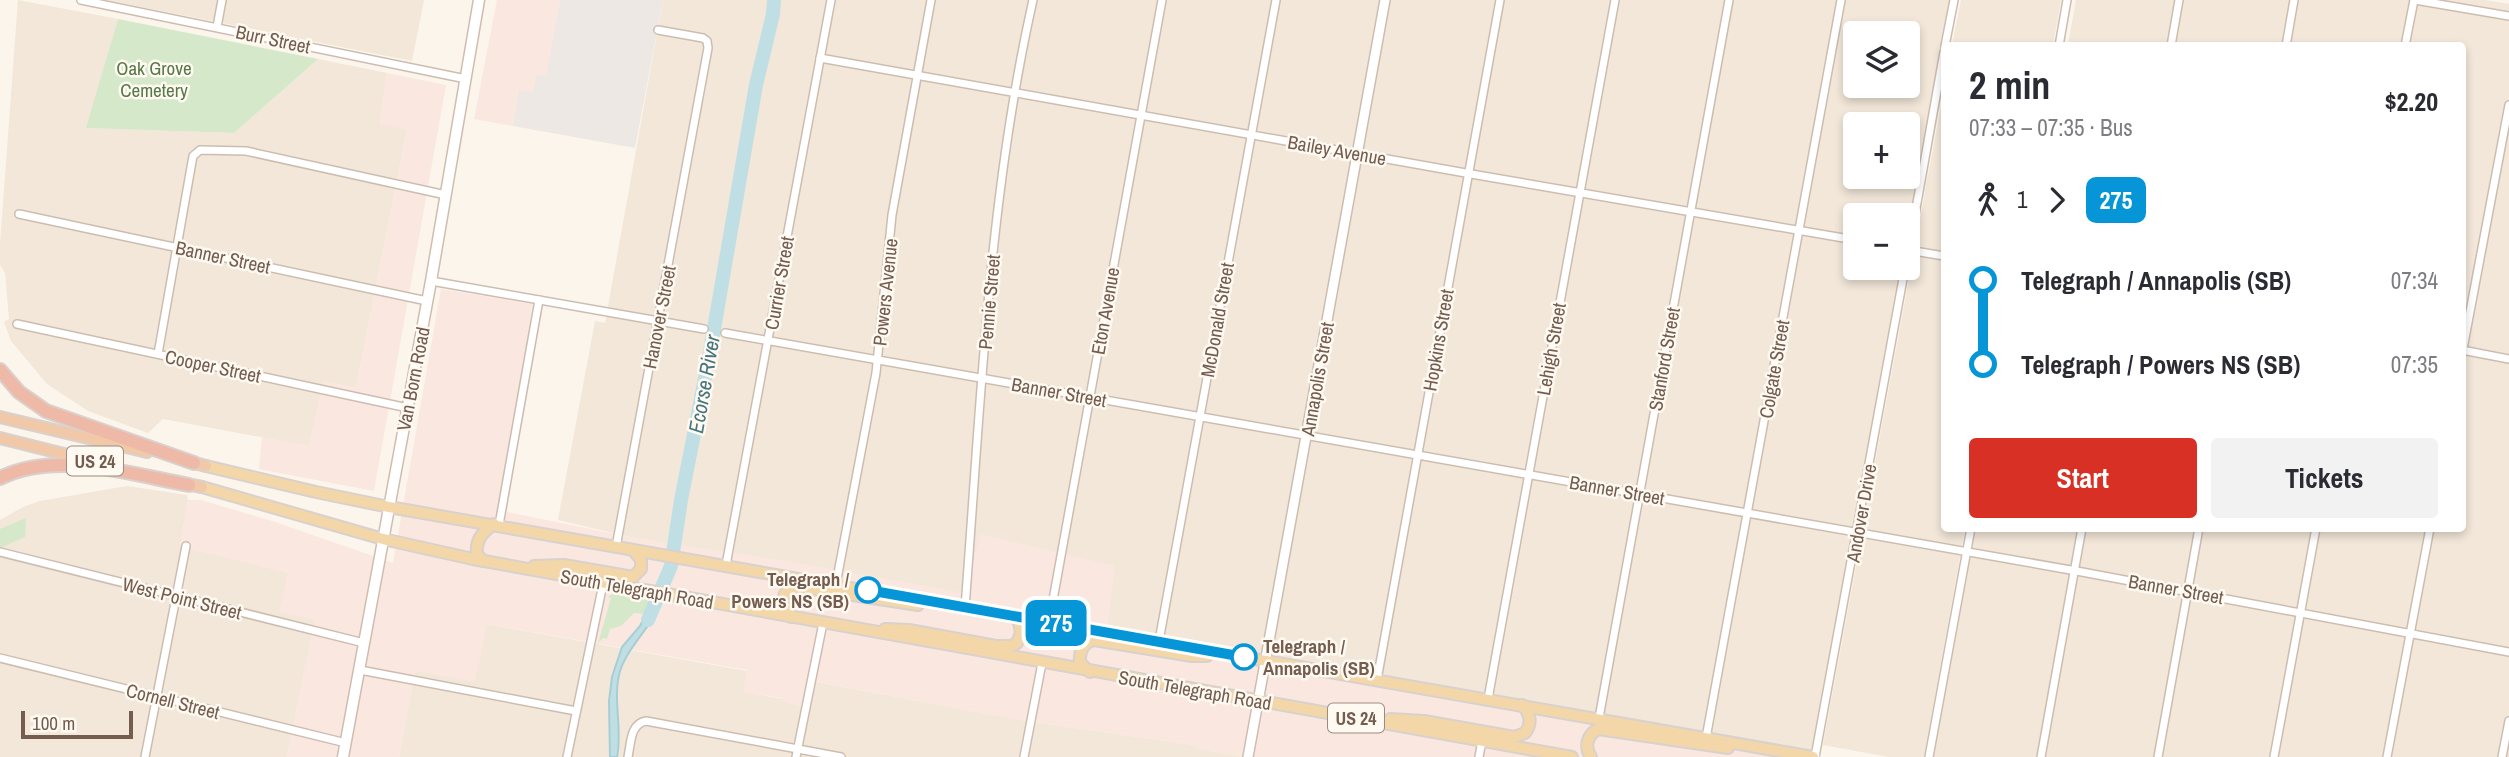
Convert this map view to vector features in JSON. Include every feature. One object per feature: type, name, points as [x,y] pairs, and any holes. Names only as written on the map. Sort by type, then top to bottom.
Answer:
[{"type":"highway","points":[[0,370],[19,393],[46,411],[200,464]]},
{"type":"highway","name":"South Telegraph Road","points":[[0,417],[200,464]]},
{"type":"highway","name":"South Telegraph Road","points":[[0,438],[196,486]]},
{"type":"highway","points":[[0,478],[30,467],[52,464],[196,486]]},
{"type":"main road","name":"Van Born Road","points":[[343,757],[431,281],[479,0]]},
{"type":"main road","name":"South Telegraph Road","points":[[200,464],[389,507],[1814,757]]},
{"type":"main road","name":"South Telegraph Road","points":[[196,486],[383,539],[483,561],[1572,757]]},
{"type":"main road","points":[[483,561],[477,554],[477,542],[486,529],[496,524]]},
{"type":"main road","points":[[514,567],[564,565],[633,577],[641,569],[641,560],[633,550]]},
{"type":"main road","points":[[792,617],[783,606],[783,599],[786,591],[801,586],[932,607],[948,604]]},
{"type":"main road","points":[[867,631],[891,628],[996,646],[1011,646],[1017,643],[1021,633],[1019,622],[1013,615]]},
{"type":"main road","points":[[1090,672],[1083,667],[1079,658],[1085,644],[1094,640],[1192,656],[1236,655]]},
{"type":"main road","points":[[1363,720],[1415,720],[1514,737],[1525,733],[1530,724],[1529,715],[1522,705]]},
{"type":"main road","points":[[1591,757],[1587,751],[1588,741],[1598,729],[1706,746],[1752,746]]},
{"type":"street","name":"Burr Street","points":[[81,0],[466,79]]},
{"type":"street","points":[[217,27],[222,0]]},
{"type":"street","name":"Currier Street","points":[[726,565],[831,0]]},
{"type":"street","name":"Powers Avenue","points":[[836,584],[878,359],[892,215],[930,0]]},
{"type":"street","name":"Pennie Street","points":[[965,607],[995,221],[1033,0]]},
{"type":"street","name":"Eton Avenue","points":[[1049,622],[1162,0]]},
{"type":"street","name":"McDonald Street","points":[[1159,641],[1276,0]]},
{"type":"street","name":"Annapolis Street","points":[[1248,757],[1385,0]]},
{"type":"street","name":"Hopkins Street","points":[[1377,680],[1500,0]]},
{"type":"street","name":"Lehigh Street","points":[[1488,699],[1615,0]]},
{"type":"street","name":"Stanford Street","points":[[1599,718],[1729,0]]},
{"type":"street","name":"Colgate Street","points":[[1706,738],[1841,0]]},
{"type":"street","points":[[1946,42],[1954,0]]},
{"type":"street","points":[[2060,42],[2067,0]]},
{"type":"street","points":[[2172,42],[2179,0]]},
{"type":"street","points":[[2287,42],[2294,0]]},
{"type":"street","points":[[2406,42],[2414,0],[2509,16]]},
{"type":"street","name":"Hanover Street","points":[[616,547],[708,48],[707,41],[700,38],[658,30]]},
{"type":"street","name":"Bailey Avenue","points":[[820,58],[1468,174],[1843,238]]},
{"type":"street","points":[[1917,203],[1941,69]]},
{"type":"street","points":[[2466,330],[2509,105]]},
{"type":"street","points":[[158,354],[193,156],[198,151],[246,151],[446,195]]},
{"type":"street","name":"Banner Street","points":[[19,214],[427,301]]},
{"type":"street","points":[[1920,253],[1941,256]]},
{"type":"street","name":"Andover Drive","points":[[1814,757],[1903,280]]},
{"type":"street","points":[[431,281],[704,329]]},
{"type":"street","points":[[496,524],[539,300]]},
{"type":"street","name":"Cooper Street","points":[[17,324],[408,408]]},
{"type":"street","name":"Banner Street","points":[[725,333],[2188,591],[2509,652]]},
{"type":"street","points":[[2466,352],[2509,359]]},
{"type":"street","points":[[1929,757],[1970,532]]},
{"type":"street","points":[[2041,757],[2081,532]]},
{"type":"street","points":[[2158,757],[2198,532]]},
{"type":"street","points":[[2274,757],[2315,532]]},
{"type":"street","points":[[2388,757],[2429,532]]},
{"type":"street","points":[[145,757],[186,546]]},
{"type":"street","name":"West Point Street","points":[[0,552],[364,643]]},
{"type":"street","points":[[567,757],[603,584]]},
{"type":"street","points":[[797,753],[823,623]]},
{"type":"street","name":"Cornell Street","points":[[0,658],[346,743]]},
{"type":"street","points":[[1024,757],[1042,663]]},
{"type":"street","points":[[360,670],[576,711]]},
{"type":"street","points":[[628,757],[633,729],[638,723],[646,722],[797,753],[841,757]]},
{"type":"street","points":[[2502,757],[2509,722]]},
{"type":"street","points":[[1479,757],[1482,741]]},
{"type":"shaded area","points":[[18,0],[118,19],[87,128],[234,133],[318,59],[387,73],[380,123],[407,129],[356,388],[324,381],[309,446],[163,419],[148,433],[88,411],[47,384],[11,341],[4,322],[9,319],[5,273],[0,265],[0,244]]},
{"type":"shaded area","points":[[107,0],[424,0],[412,61]]},
{"type":"shaded area","points":[[497,0],[560,0],[546,77],[534,93],[519,90],[513,126],[474,119]]},
{"type":"shaded area","points":[[560,0],[663,0],[635,148],[513,126],[519,90],[533,92],[537,75],[546,76]]},
{"type":"shaded area","points":[[663,0],[1954,0],[1946,42],[1941,42],[1941,72],[1920,187],[1920,112],[1843,112],[1843,189],[1920,189],[1917,203],[1843,203],[1843,280],[1903,280],[1813,757],[630,537],[558,520],[595,321],[605,323]]},
{"type":"shaded area","points":[[1961,0],[2061,0],[2054,42],[1953,42]]},
{"type":"shaded area","points":[[2076,0],[2485,0],[2509,4],[2509,757],[1933,757],[1975,532],[2466,532],[2466,42],[2069,42]]},
{"type":"shaded area","points":[[387,73],[446,85],[374,491],[259,469],[262,437],[309,446],[324,381],[356,388],[407,130],[380,124]]},
{"type":"shaded area","points":[[1941,105],[1941,532],[1964,532],[1924,757],[1889,757],[1823,745],[1909,280],[1920,280],[1920,219]]},
{"type":"shaded area","points":[[441,289],[532,304],[507,512],[630,537],[799,563],[965,593],[980,534],[1115,566],[1107,632],[1814,757],[1244,757],[1195,748],[1194,745],[1026,721],[812,681],[806,708],[782,701],[782,698],[743,692],[747,670],[487,624],[475,682],[415,671],[399,757],[287,757],[315,620],[279,612],[288,573],[180,546],[188,500],[201,500],[275,522],[393,563]]},
{"type":"shaded area","points":[[127,486],[187,495],[180,546],[289,573],[315,620],[287,757],[0,757],[0,520],[40,501]]},
{"type":"shaded area","points":[[486,624],[747,671],[744,692],[783,699],[806,708],[811,681],[1026,721],[1194,745],[1196,748],[1244,757],[399,757],[415,671]]},
{"type":"green space","name":"Oak Grove Cemetery","points":[[118,19],[318,59],[234,133],[86,128]]},
{"type":"green space","points":[[26,518],[25,537],[0,548],[0,529]]},
{"type":"green space","points":[[614,593],[652,600],[646,614],[634,613],[621,626],[610,629],[607,639],[603,638],[599,642],[595,654],[611,598],[608,597]]},
{"type":"water","points":[[651,604],[660,606],[620,671],[617,692],[619,746],[617,757],[610,757],[609,701],[612,677],[622,647],[640,626]]},
{"type":"waterway","name":"Ecorse River","points":[[648,620],[671,566],[756,85],[774,0]]},
{"type":"bus line","name":"275","points":[[868,590],[1244,657]]},
{"type":"place","name":"Telegraph / Powers NS (SB)","points":[[868,590]]},
{"type":"place","name":"Telegraph / Annapolis (SB)","points":[[1244,657]]}]
